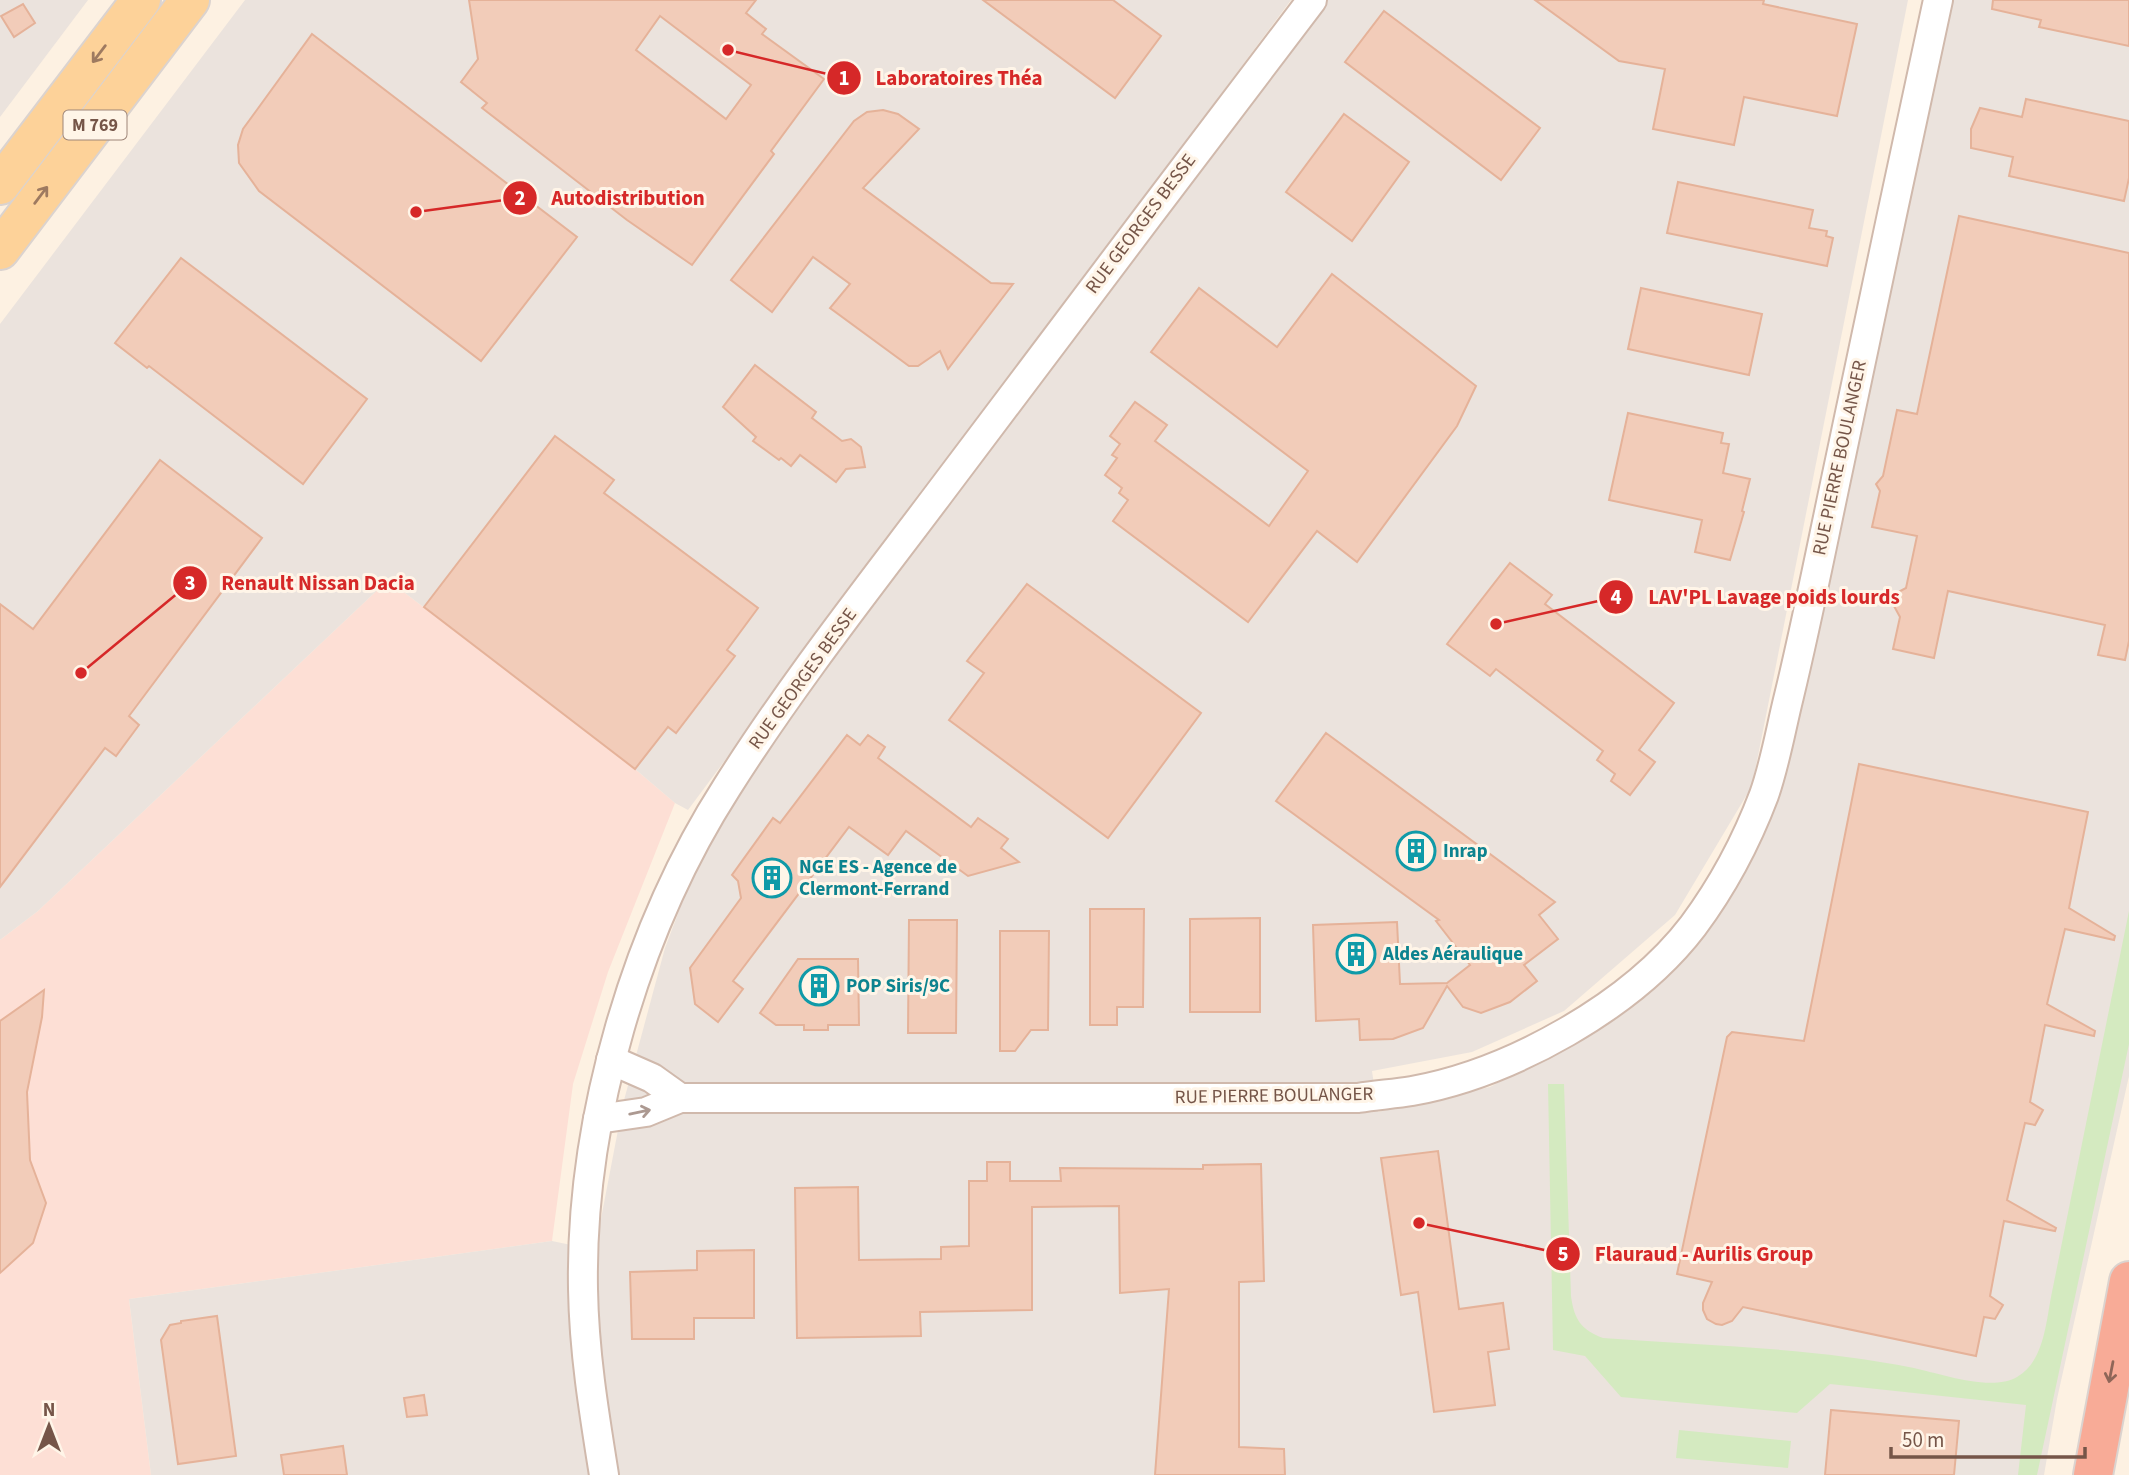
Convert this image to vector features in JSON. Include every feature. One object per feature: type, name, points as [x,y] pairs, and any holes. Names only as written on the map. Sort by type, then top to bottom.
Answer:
[{"type":"highway","points":[[2093,1475],[2129,1281]]},
{"type":"main road","name":"M 769","points":[[0,185],[141,0]]},
{"type":"main road","name":"M 769","points":[[0,250],[190,0]]},
{"type":"street","name":"RUE GEORGES BESSE","points":[[604,1475],[586,1353],[583,1289],[586,1202],[598,1119],[611,1060],[649,943],[692,847],[725,789],[837,629],[1311,0]]},
{"type":"street","name":"RUE PIERRE BOULANGER","points":[[598,1119],[646,1112],[680,1098],[1358,1098],[1413,1091],[1457,1080],[1494,1066],[1573,1029],[1617,1000],[1693,927],[1733,860],[1765,793],[1797,663],[1938,0]]},
{"type":"street","points":[[611,1060],[652,1078],[680,1098]]},
{"type":"shaded area","points":[[0,0],[88,0],[0,117]]},
{"type":"shaded area","points":[[245,0],[1291,0],[688,810],[675,803],[635,769],[388,580],[38,911],[0,940],[0,324]]},
{"type":"shaded area","points":[[1320,0],[1908,0],[1752,786],[1675,915],[1564,1011],[1472,1052],[1372,1071],[1378,1112],[1490,1087],[1553,1053],[1698,932],[1780,794],[1934,59],[1949,0],[2129,0],[2129,1076],[2057,1399],[2044,1475],[151,1475],[129,1299],[552,1241],[595,1250],[623,1104],[665,948],[702,850],[766,745]]},
{"type":"shaded area","points":[[388,580],[635,769],[675,803],[608,972],[573,1084],[552,1241],[129,1299],[151,1475],[0,1475],[0,940],[38,911]]},
{"type":"green space","points":[[2129,911],[2129,1044],[2037,1475],[2018,1475],[2026,1405],[1830,1384],[1797,1413],[1621,1397],[1585,1356],[1553,1350],[1548,1084],[1564,1084],[1571,1296],[1580,1323],[1589,1331],[1603,1338],[1759,1348],[1876,1361],[1980,1382],[1994,1383],[2017,1377],[2033,1361],[2046,1327]]},
{"type":"green space","points":[[1679,1430],[1791,1441],[1788,1468],[1676,1458]]},
{"type":"building","points":[[469,0],[756,0],[746,13],[766,29],[762,34],[824,79],[771,151],[774,154],[692,265],[627,220],[482,108],[487,103],[461,82],[478,59]],"holes":[[[660,16],[751,85],[726,119],[636,50]]]},
{"type":"building","points":[[983,0],[1113,0],[1161,36],[1115,98]]},
{"type":"building","points":[[1535,0],[1764,0],[1763,4],[1857,24],[1837,116],[1744,97],[1734,145],[1653,129],[1665,69],[1619,61]]},
{"type":"building","points":[[1993,0],[2129,0],[2129,46],[2039,27],[2041,20],[1992,9]]},
{"type":"building","points":[[23,4],[35,23],[14,37],[1,16]]},
{"type":"building","points":[[1384,11],[1540,128],[1501,180],[1345,62]]},
{"type":"building","points":[[312,34],[577,237],[481,361],[259,191],[239,163],[238,145],[243,129]]},
{"type":"building","points":[[2026,99],[2129,121],[2129,178],[2124,201],[2009,176],[2013,157],[1971,148],[1971,129],[1980,108],[2022,117]]},
{"type":"building","points":[[883,110],[898,114],[919,129],[863,188],[991,283],[1013,284],[948,369],[940,351],[918,366],[909,366],[830,308],[850,284],[813,257],[772,312],[731,280],[854,121],[867,112]]},
{"type":"building","points":[[1344,114],[1409,162],[1352,241],[1286,192]]},
{"type":"building","points":[[1678,182],[1813,210],[1809,228],[1827,231],[1826,236],[1833,238],[1827,266],[1667,233]]},
{"type":"building","points":[[1959,216],[2129,253],[2129,641],[2125,660],[2098,655],[2105,625],[1948,591],[1934,658],[1893,649],[1900,617],[1889,597],[1906,588],[1917,536],[1872,527],[1880,491],[1876,484],[1883,476],[1897,410],[1917,414]]},
{"type":"building","points":[[181,258],[367,399],[303,484],[115,343]]},
{"type":"building","points":[[1332,274],[1476,386],[1457,426],[1357,562],[1317,531],[1248,622],[1113,521],[1128,500],[1119,493],[1122,488],[1105,475],[1117,458],[1112,455],[1120,444],[1110,436],[1135,402],[1167,425],[1155,441],[1269,526],[1308,471],[1151,352],[1199,288],[1277,347]]},
{"type":"building","points":[[1641,288],[1762,314],[1749,375],[1628,349]]},
{"type":"building","points":[[755,365],[816,412],[812,418],[842,441],[851,439],[861,447],[865,467],[846,469],[836,482],[800,455],[791,466],[753,441],[756,437],[723,407]]},
{"type":"building","points":[[1628,413],[1723,433],[1721,443],[1729,444],[1723,473],[1750,479],[1730,560],[1695,552],[1702,520],[1609,500]]},
{"type":"building","points":[[555,436],[614,480],[604,493],[758,608],[727,650],[735,656],[676,733],[668,727],[635,769],[424,607]]},
{"type":"building","points":[[160,460],[262,538],[129,716],[139,725],[116,756],[105,748],[0,887],[0,604],[33,629]]},
{"type":"building","points":[[1510,563],[1552,595],[1545,604],[1674,703],[1639,750],[1655,762],[1630,795],[1611,781],[1615,774],[1597,760],[1603,751],[1496,669],[1490,676],[1447,644]]},
{"type":"building","points":[[1027,584],[1201,713],[1108,838],[949,720],[984,673],[967,661]]},
{"type":"building","name":"Inrap","points":[[1326,733],[1555,902],[1539,915],[1558,939],[1524,965],[1537,981],[1510,1002],[1481,1013],[1463,1007],[1447,986],[1423,1028],[1393,1039],[1360,1040],[1359,1019],[1316,1021],[1313,925],[1397,922],[1400,984],[1447,983],[1470,965],[1436,921],[1439,920],[1276,801]]},
{"type":"building","points":[[847,735],[860,745],[868,735],[885,747],[878,758],[971,827],[978,818],[1008,839],[1001,848],[1019,862],[968,876],[906,831],[888,855],[849,827],[733,981],[743,989],[718,1022],[695,1004],[690,968],[741,898],[738,881],[732,875],[773,818],[780,823]]},
{"type":"building","points":[[1859,764],[2088,812],[2069,908],[2115,936],[2114,940],[2065,929],[2047,1004],[2095,1031],[2094,1036],[2045,1025],[2030,1102],[2043,1110],[2035,1125],[2025,1123],[2007,1200],[2056,1228],[2055,1231],[2004,1221],[1990,1296],[2003,1305],[1995,1319],[1984,1317],[1976,1356],[1743,1307],[1732,1321],[1716,1324],[1707,1319],[1703,1310],[1703,1303],[1712,1282],[1677,1274],[1727,1037],[1732,1032],[1804,1041]]},
{"type":"building","points":[[1090,909],[1144,909],[1143,1007],[1117,1007],[1117,1025],[1090,1025]]},
{"type":"building","points":[[1260,918],[1260,1012],[1190,1012],[1190,919]]},
{"type":"building","points":[[909,920],[957,920],[956,1033],[908,1033]]},
{"type":"building","points":[[1000,931],[1049,931],[1048,1030],[1031,1030],[1015,1051],[1000,1051]]},
{"type":"building","name":"POP Siris/9C","points":[[798,959],[858,959],[859,1025],[828,1025],[828,1030],[804,1030],[804,1025],[776,1025],[760,1013]]},
{"type":"building","points":[[44,990],[42,1017],[27,1092],[30,1160],[46,1203],[33,1243],[0,1273],[0,1021]]},
{"type":"building","points":[[1438,1151],[1459,1309],[1503,1303],[1509,1349],[1488,1352],[1495,1405],[1434,1412],[1418,1292],[1401,1295],[1381,1158]]},
{"type":"building","points":[[987,1162],[1010,1162],[1010,1181],[1061,1181],[1060,1168],[1203,1169],[1203,1165],[1261,1164],[1264,1281],[1239,1282],[1239,1447],[1284,1449],[1285,1475],[1155,1475],[1169,1289],[1120,1293],[1119,1206],[1032,1207],[1032,1310],[920,1312],[921,1336],[797,1338],[795,1188],[858,1187],[859,1260],[941,1259],[941,1247],[969,1246],[969,1181],[987,1181]]},
{"type":"building","points":[[754,1250],[754,1318],[694,1318],[694,1339],[632,1339],[630,1272],[697,1270],[697,1251]]},
{"type":"building","points":[[217,1316],[236,1456],[178,1464],[161,1340],[170,1325]]},
{"type":"building","points":[[424,1395],[427,1415],[407,1417],[404,1398]]},
{"type":"building","points":[[1831,1410],[1959,1421],[1954,1475],[1825,1475]]},
{"type":"building","points":[[343,1446],[347,1475],[284,1475],[281,1455]]},
{"type":"place","name":"Laboratoires Théa","points":[[728,50]]},
{"type":"place","name":"Autodistribution","points":[[416,212]]},
{"type":"place","name":"LAV'PL Lavage poids lourds","points":[[1496,624]]},
{"type":"place","name":"Renault Nissan Dacia","points":[[81,673]]},
{"type":"place","name":"Inrap","points":[[1416,851]]},
{"type":"place","name":"NGE ES - Agence de Clermont-Ferrand","points":[[772,878]]},
{"type":"place","name":"Aldes Aéraulique","points":[[1356,954]]},
{"type":"place","name":"POP Siris/9C","points":[[819,986]]},
{"type":"place","name":"Flauraud - Aurilis Group","points":[[1419,1223]]}]
